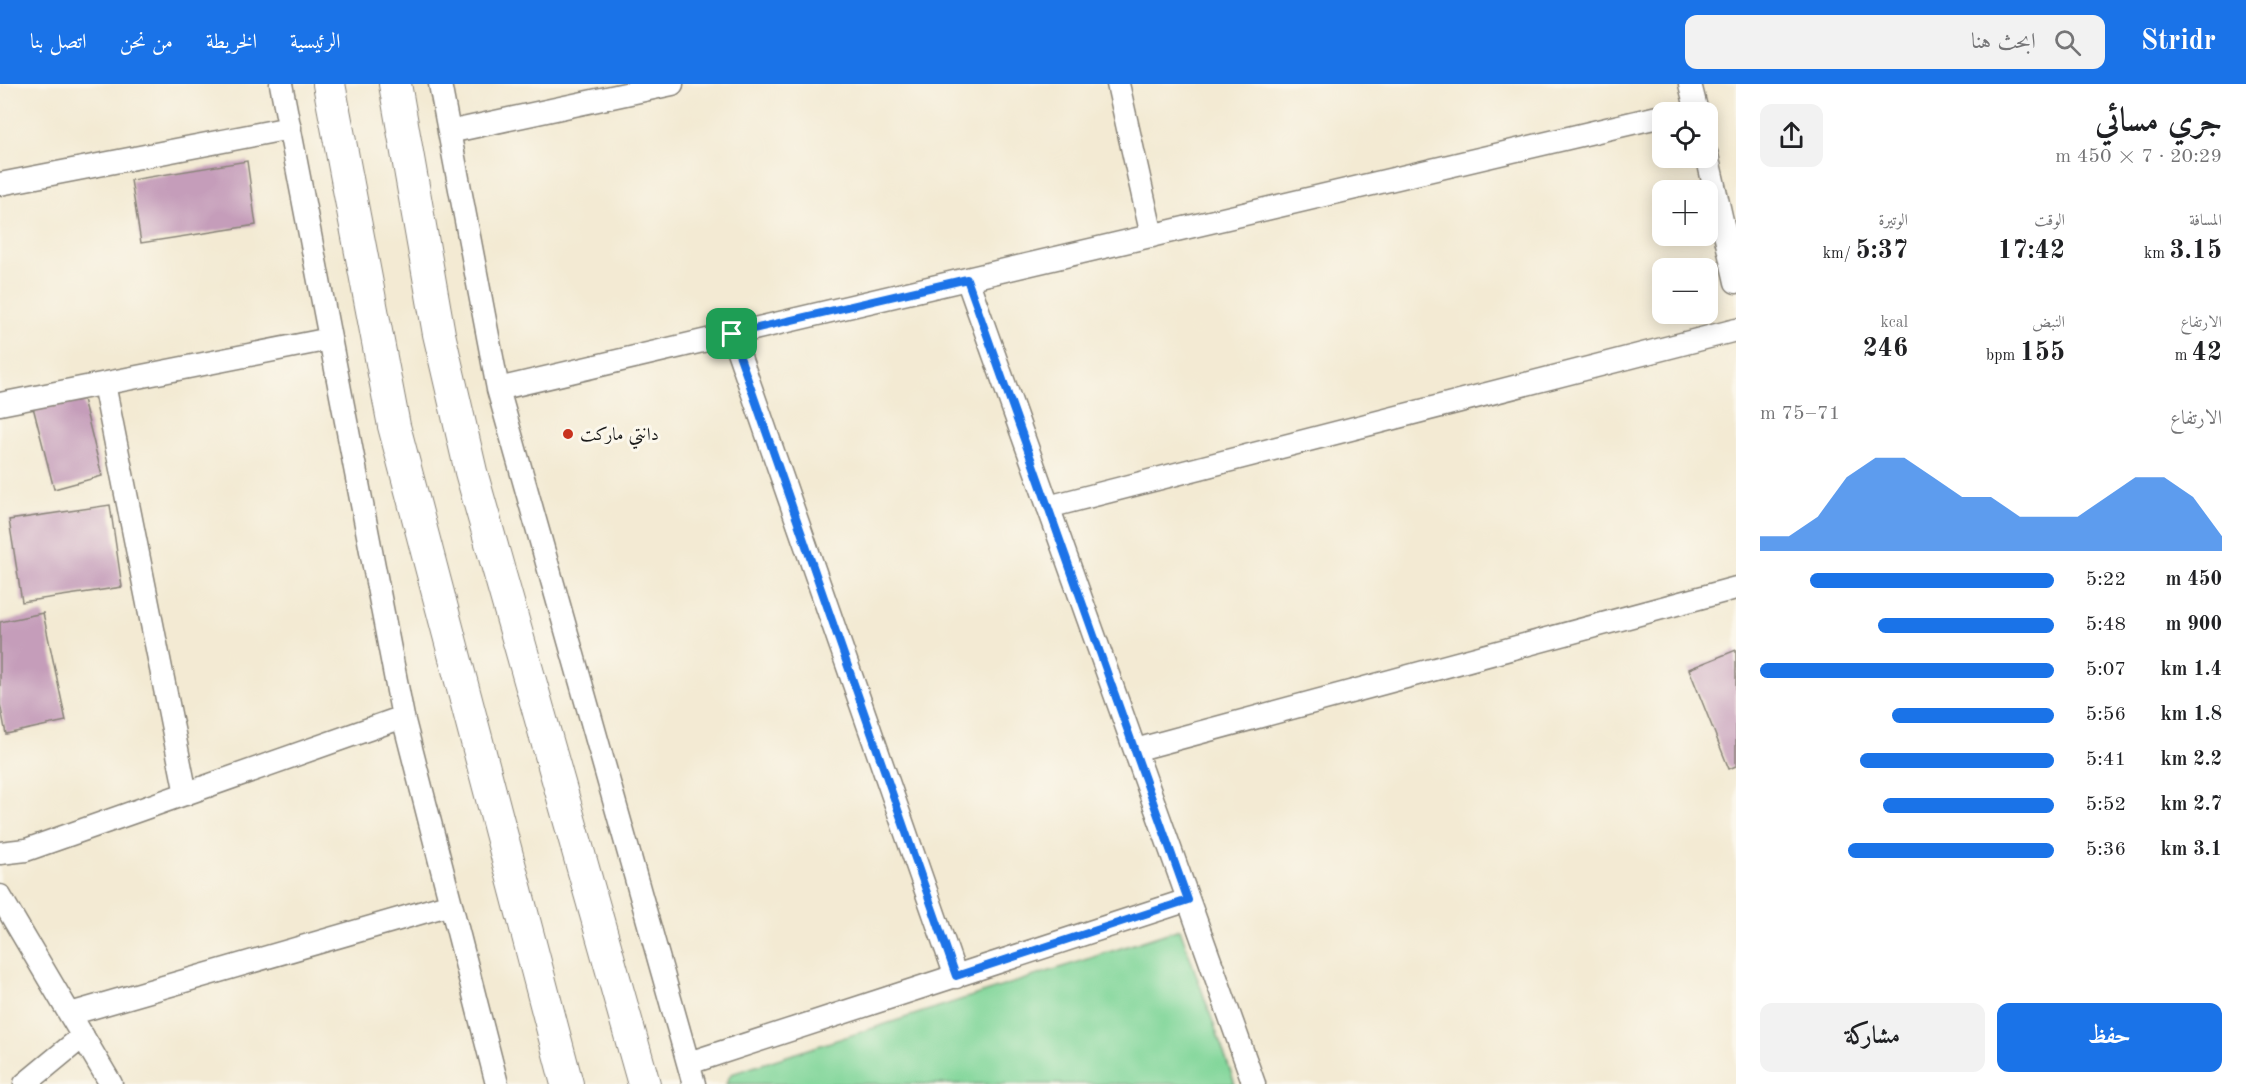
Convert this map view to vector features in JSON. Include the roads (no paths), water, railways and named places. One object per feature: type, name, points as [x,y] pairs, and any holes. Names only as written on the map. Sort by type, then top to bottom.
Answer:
[{"type":"main road","points":[[329,84],[394,426],[567,1084]]},
{"type":"main road","points":[[395,84],[439,334],[471,472],[644,1084]]},
{"type":"street","points":[[281,84],[403,717],[451,904],[492,1083]]},
{"type":"street","points":[[440,84],[498,389],[692,1073],[956,976],[1188,900]]},
{"type":"street","points":[[449,132],[672,84]]},
{"type":"street","points":[[1118,84],[1152,236]]},
{"type":"street","points":[[1690,84],[1691,102]]},
{"type":"street","points":[[498,389],[1652,118]]},
{"type":"street","points":[[0,184],[290,128]]},
{"type":"street","points":[[1710,168],[1736,282]]},
{"type":"street","points":[[967,279],[1254,1084]]},
{"type":"street","points":[[1048,507],[1736,330]]},
{"type":"street","points":[[732,334],[956,976]]},
{"type":"street","points":[[0,404],[330,339]]},
{"type":"street","points":[[104,384],[186,794]]},
{"type":"street","points":[[1135,750],[1736,588]]},
{"type":"street","points":[[0,853],[27,850],[403,717]]},
{"type":"street","points":[[0,896],[111,1084]]},
{"type":"street","points":[[70,1014],[451,904]]},
{"type":"street","points":[[25,1084],[83,1036]]},
{"type":"place","name":"دانتي ماركت","points":[[568,434]]}]
